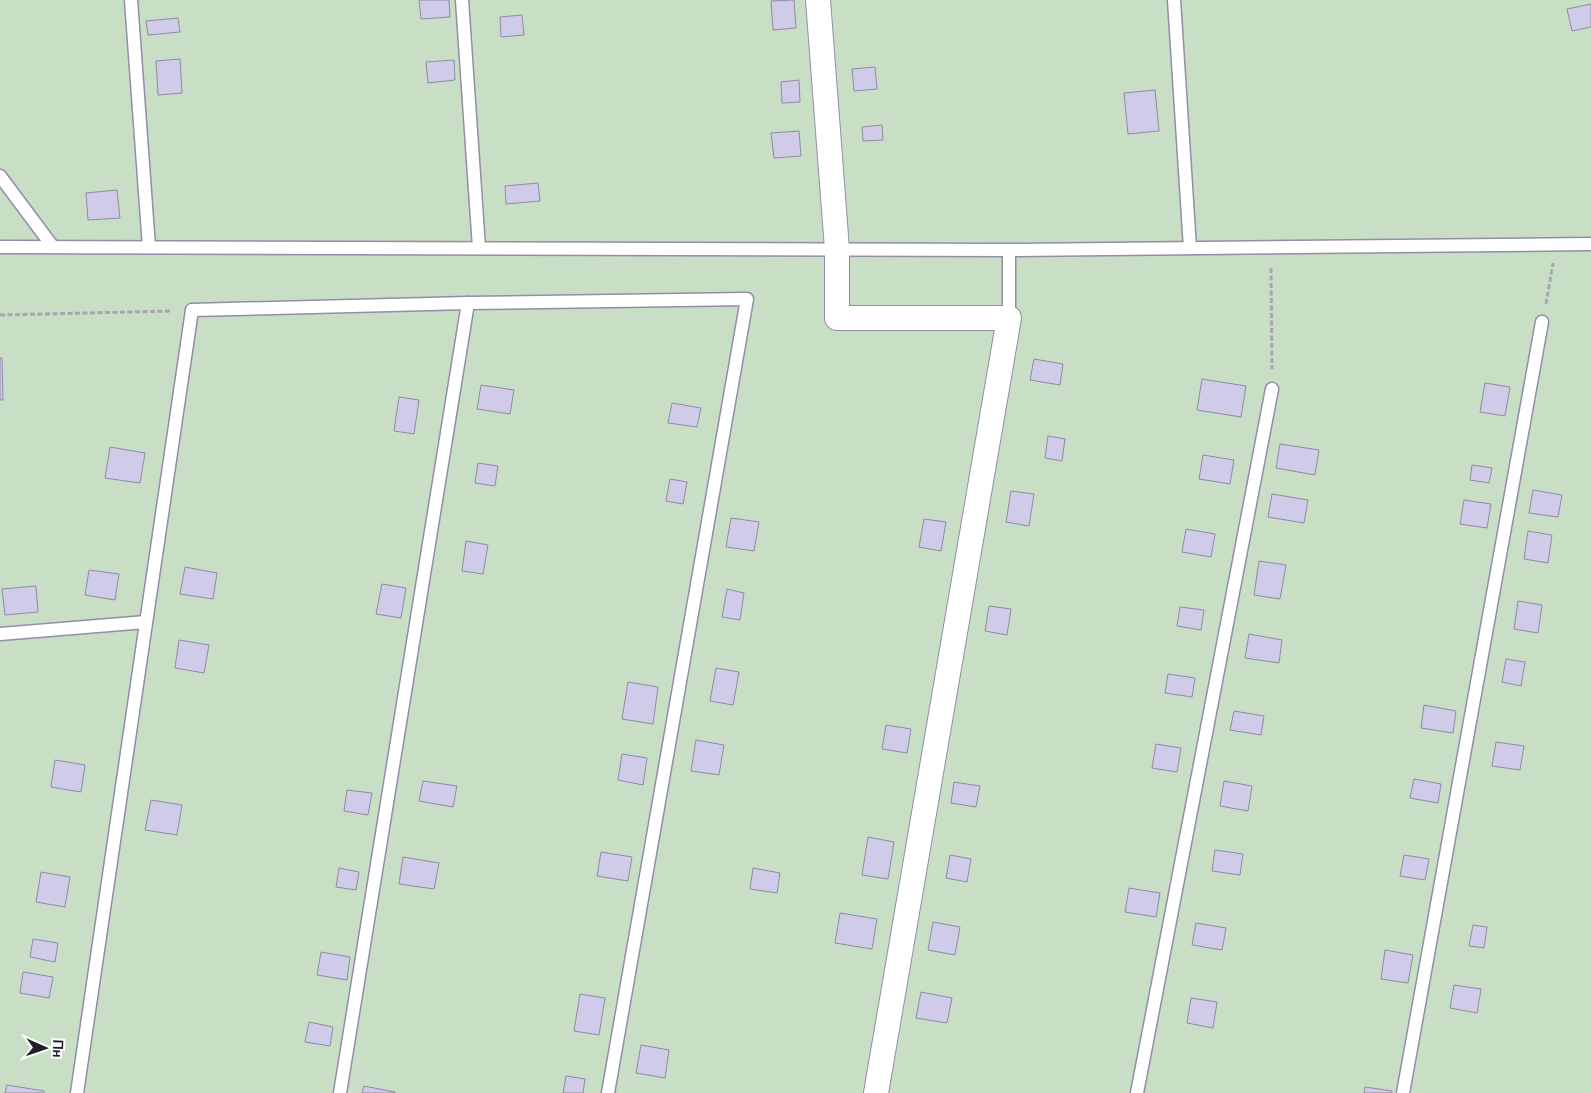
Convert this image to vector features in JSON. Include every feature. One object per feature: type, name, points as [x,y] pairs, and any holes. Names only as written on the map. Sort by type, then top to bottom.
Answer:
[{"type":"street","points":[[818,0],[837,249],[837,318],[1009,318],[876,1093]]},
{"type":"lane","points":[[131,0],[149,247]]},
{"type":"lane","points":[[462,0],[479,248]]},
{"type":"lane","points":[[1174,0],[1190,248]]},
{"type":"lane","points":[[0,176],[53,247]]},
{"type":"lane","points":[[0,247],[1009,250],[1591,244]]},
{"type":"lane","points":[[1009,250],[1009,318]]},
{"type":"lane","points":[[77,1093],[192,310],[468,303],[747,299],[608,1093]]},
{"type":"lane","points":[[340,1093],[468,303]]},
{"type":"lane","points":[[1403,1093],[1542,322]]},
{"type":"lane","points":[[1137,1093],[1272,389]]},
{"type":"lane","points":[[0,634],[146,622]]},
{"type":"path","points":[[1542,322],[1556,244]]},
{"type":"path","points":[[1270,247],[1272,389]]},
{"type":"path","points":[[0,315],[192,310]]},
{"type":"green space","points":[[0,0],[1591,0],[1591,1093],[0,1093]]},
{"type":"building","points":[[419,0],[449,0],[450,17],[421,19]]},
{"type":"building","points":[[794,0],[796,28],[773,30],[771,1]]},
{"type":"building","points":[[1591,4],[1591,27],[1572,31],[1567,9]]},
{"type":"building","points":[[522,15],[524,35],[501,37],[500,17]]},
{"type":"building","points":[[178,18],[180,32],[148,35],[146,21]]},
{"type":"building","points":[[180,59],[182,93],[158,95],[156,61]]},
{"type":"building","points":[[454,60],[455,80],[428,83],[426,62]]},
{"type":"building","points":[[875,67],[877,89],[854,91],[852,69]]},
{"type":"building","points":[[799,80],[800,102],[782,103],[781,82]]},
{"type":"building","points":[[1155,90],[1159,131],[1128,134],[1124,93]]},
{"type":"building","points":[[882,125],[883,140],[863,141],[862,127]]},
{"type":"building","points":[[799,131],[801,156],[774,158],[771,133]]},
{"type":"building","points":[[538,183],[540,201],[506,204],[505,186]]},
{"type":"building","points":[[117,190],[120,218],[88,220],[86,193]]},
{"type":"building","points":[[0,358],[2,358],[3,400],[0,400]]},
{"type":"building","points":[[1034,359],[1063,364],[1060,385],[1030,380]]},
{"type":"building","points":[[1202,379],[1246,386],[1241,417],[1197,410]]},
{"type":"building","points":[[1485,383],[1510,387],[1505,416],[1480,412]]},
{"type":"building","points":[[481,385],[514,390],[510,414],[477,409]]},
{"type":"building","points":[[399,397],[419,400],[414,434],[394,431]]},
{"type":"building","points":[[672,403],[701,408],[697,427],[668,423]]},
{"type":"building","points":[[1048,436],[1065,439],[1062,461],[1045,458]]},
{"type":"building","points":[[1280,444],[1319,450],[1315,475],[1276,468]]},
{"type":"building","points":[[110,447],[145,453],[140,483],[105,478]]},
{"type":"building","points":[[1203,455],[1234,460],[1230,484],[1199,479]]},
{"type":"building","points":[[478,463],[498,466],[495,486],[475,483]]},
{"type":"building","points":[[1472,465],[1492,468],[1489,483],[1470,480]]},
{"type":"building","points":[[670,479],[687,482],[683,504],[666,501]]},
{"type":"building","points":[[1533,490],[1562,495],[1558,517],[1529,513]]},
{"type":"building","points":[[1011,491],[1034,494],[1029,526],[1006,522]]},
{"type":"building","points":[[1272,494],[1308,500],[1304,523],[1268,517]]},
{"type":"building","points":[[1464,500],[1491,504],[1487,528],[1460,524]]},
{"type":"building","points":[[731,518],[759,522],[754,551],[726,547]]},
{"type":"building","points":[[924,519],[946,522],[941,551],[919,547]]},
{"type":"building","points":[[1186,529],[1215,534],[1211,557],[1182,552]]},
{"type":"building","points":[[1528,531],[1552,535],[1548,563],[1524,559]]},
{"type":"building","points":[[466,541],[488,545],[483,574],[462,571]]},
{"type":"building","points":[[1259,561],[1286,565],[1280,599],[1254,595]]},
{"type":"building","points":[[185,567],[217,573],[213,599],[180,594]]},
{"type":"building","points":[[89,570],[119,574],[115,600],[85,595]]},
{"type":"building","points":[[382,584],[406,588],[401,618],[376,614]]},
{"type":"building","points":[[36,586],[38,612],[5,615],[2,589]]},
{"type":"building","points":[[727,589],[744,593],[740,620],[722,617]]},
{"type":"building","points":[[1518,601],[1542,605],[1538,633],[1514,629]]},
{"type":"building","points":[[989,606],[1011,609],[1007,635],[985,631]]},
{"type":"building","points":[[1180,607],[1204,610],[1201,630],[1177,626]]},
{"type":"building","points":[[1249,634],[1282,640],[1279,663],[1245,658]]},
{"type":"building","points":[[179,640],[209,645],[204,673],[175,668]]},
{"type":"building","points":[[1506,659],[1525,662],[1521,686],[1502,682]]},
{"type":"building","points":[[716,668],[739,672],[733,705],[710,701]]},
{"type":"building","points":[[1168,674],[1195,678],[1192,697],[1165,693]]},
{"type":"building","points":[[628,682],[658,687],[653,724],[622,719]]},
{"type":"building","points":[[1424,705],[1456,711],[1453,733],[1421,728]]},
{"type":"building","points":[[1234,711],[1264,716],[1261,735],[1230,730]]},
{"type":"building","points":[[886,725],[911,729],[907,753],[882,749]]},
{"type":"building","points":[[696,740],[724,745],[719,775],[691,771]]},
{"type":"building","points":[[1496,742],[1524,746],[1520,770],[1492,766]]},
{"type":"building","points":[[1156,744],[1181,748],[1177,772],[1152,768]]},
{"type":"building","points":[[622,754],[647,758],[643,785],[618,780]]},
{"type":"building","points":[[55,760],[85,765],[81,792],[51,787]]},
{"type":"building","points":[[1414,779],[1441,784],[1438,803],[1410,798]]},
{"type":"building","points":[[423,781],[457,786],[453,807],[419,801]]},
{"type":"building","points":[[1224,781],[1252,786],[1248,811],[1220,806]]},
{"type":"building","points":[[954,782],[980,786],[976,807],[951,803]]},
{"type":"building","points":[[347,790],[372,793],[368,815],[344,811]]},
{"type":"building","points":[[151,800],[182,805],[177,835],[145,830]]},
{"type":"building","points":[[868,837],[894,842],[888,879],[862,875]]},
{"type":"building","points":[[1215,850],[1243,854],[1240,875],[1212,871]]},
{"type":"building","points":[[601,852],[632,857],[628,881],[597,876]]},
{"type":"building","points":[[950,855],[971,859],[967,882],[946,878]]},
{"type":"building","points":[[1404,855],[1429,859],[1425,880],[1400,876]]},
{"type":"building","points":[[403,857],[439,863],[434,889],[399,884]]},
{"type":"building","points":[[339,868],[359,872],[356,890],[336,887]]},
{"type":"building","points":[[753,868],[780,873],[777,893],[750,889]]},
{"type":"building","points":[[41,872],[70,877],[65,907],[36,902]]},
{"type":"building","points":[[1129,888],[1160,893],[1156,917],[1125,912]]},
{"type":"building","points":[[840,913],[877,919],[872,949],[835,943]]},
{"type":"building","points":[[933,922],[960,927],[955,955],[928,950]]},
{"type":"building","points":[[1196,923],[1226,928],[1222,950],[1192,945]]},
{"type":"building","points":[[1473,925],[1487,927],[1484,948],[1469,946]]},
{"type":"building","points":[[33,939],[58,943],[55,962],[30,957]]},
{"type":"building","points":[[1385,950],[1413,955],[1408,983],[1381,979]]},
{"type":"building","points":[[321,952],[350,957],[347,980],[317,975]]},
{"type":"building","points":[[23,972],[53,977],[49,998],[20,993]]},
{"type":"building","points":[[1454,985],[1481,989],[1477,1013],[1450,1008]]},
{"type":"building","points":[[921,992],[952,998],[947,1023],[916,1018]]},
{"type":"building","points":[[580,994],[605,998],[599,1035],[574,1031]]},
{"type":"building","points":[[1191,998],[1217,1002],[1213,1028],[1187,1023]]},
{"type":"building","points":[[309,1022],[333,1027],[330,1046],[305,1042]]},
{"type":"building","points":[[641,1045],[669,1050],[665,1078],[636,1073]]},
{"type":"building","points":[[566,1076],[585,1079],[583,1093],[563,1093]]},
{"type":"building","points":[[7,1085],[44,1091],[44,1093],[5,1093]]},
{"type":"building","points":[[364,1086],[395,1092],[395,1093],[362,1093]]},
{"type":"building","points":[[1365,1087],[1392,1091],[1392,1093],[1364,1093]]}]
